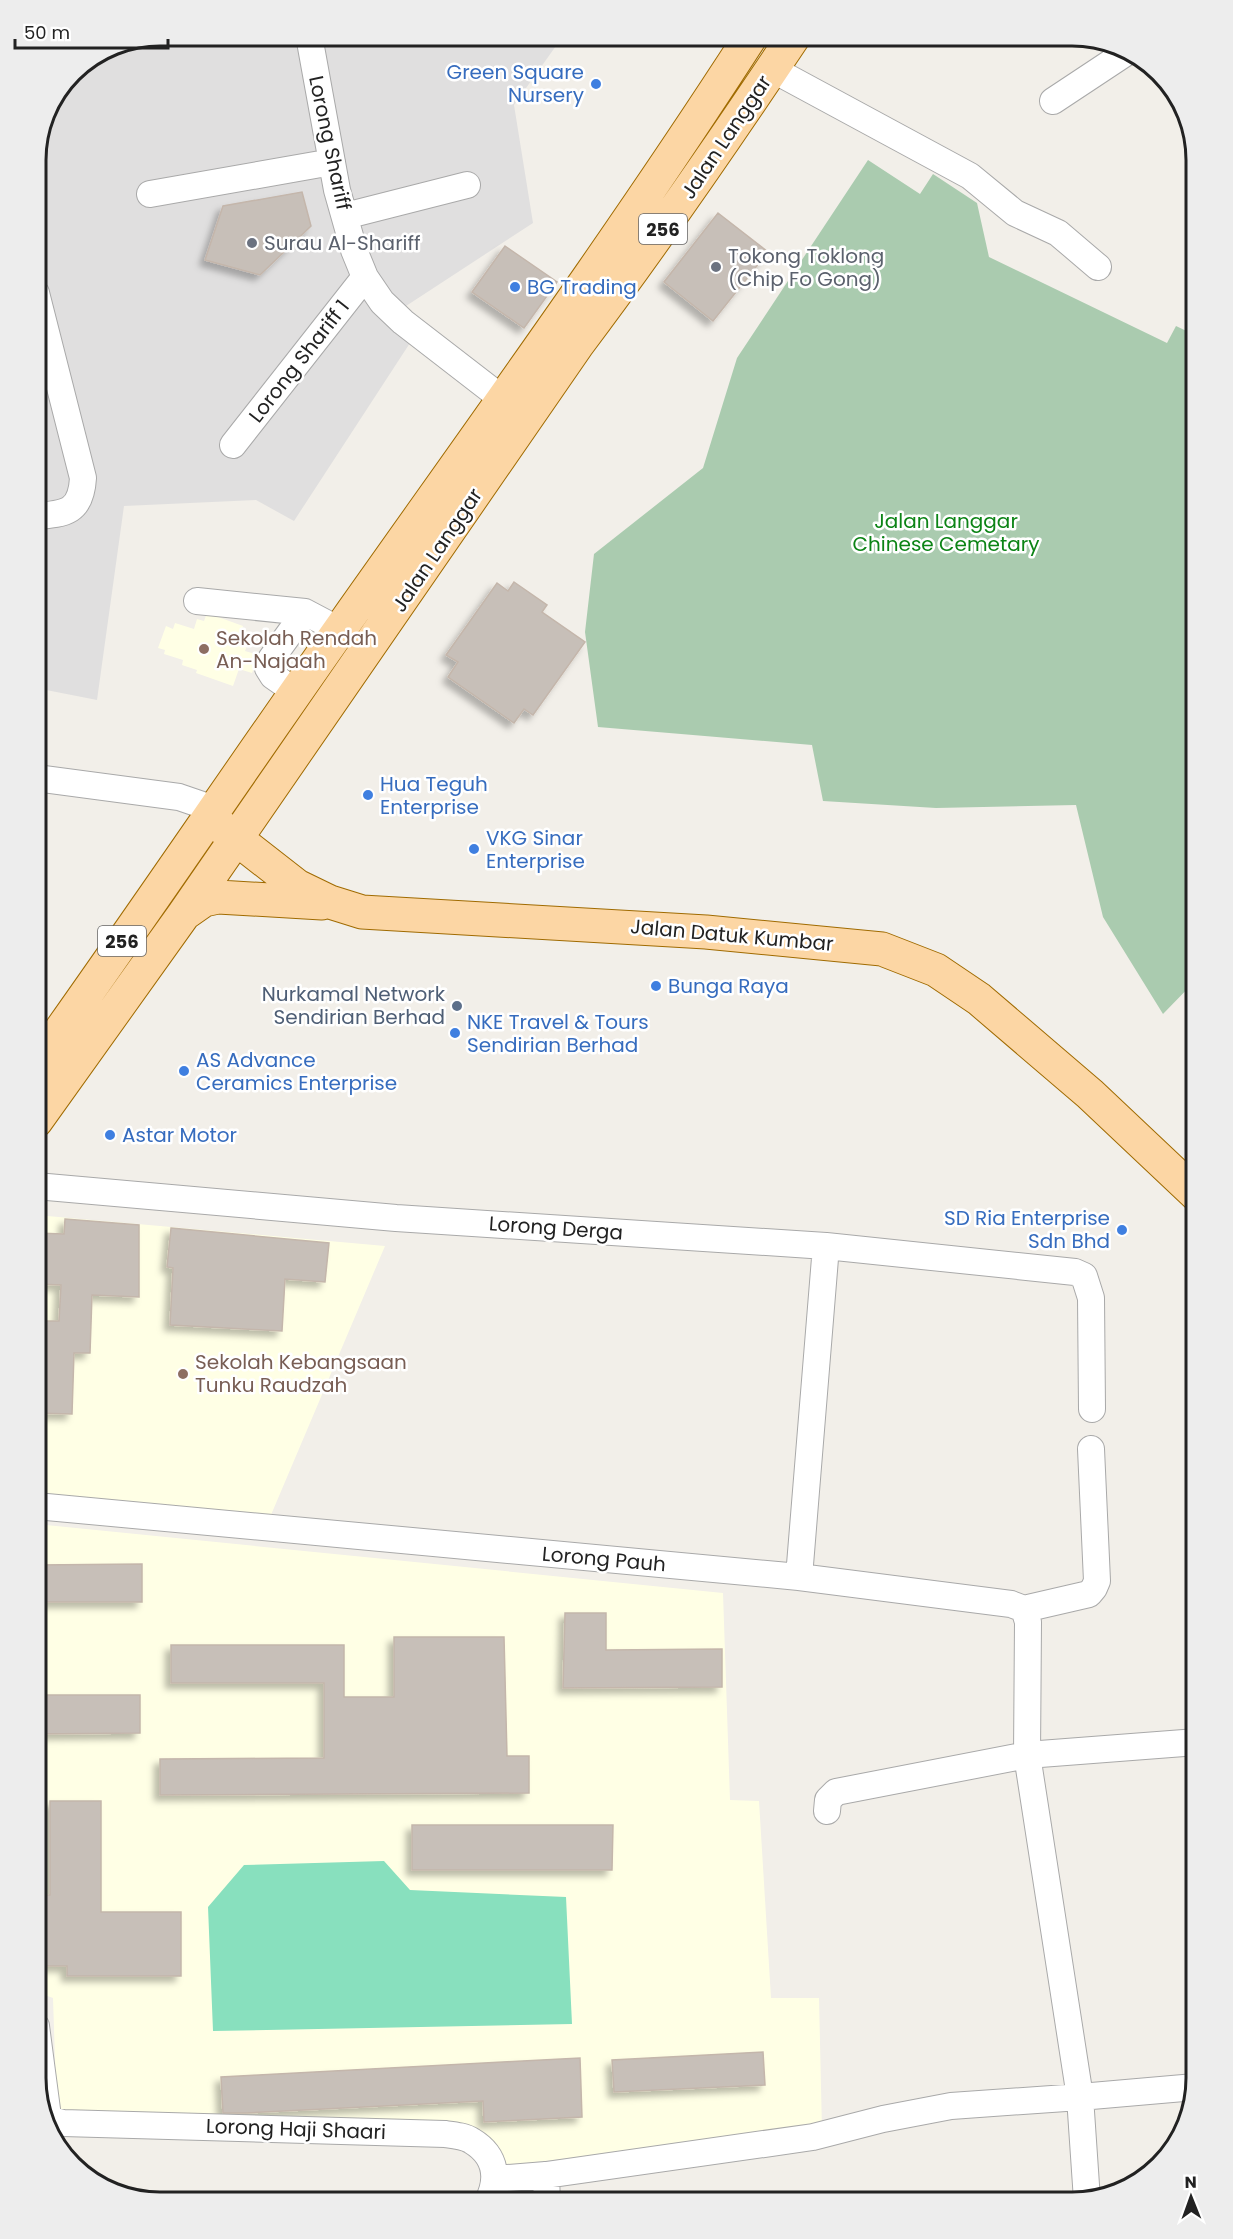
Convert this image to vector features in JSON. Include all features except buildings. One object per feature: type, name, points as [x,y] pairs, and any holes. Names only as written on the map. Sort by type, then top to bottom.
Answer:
[{"type":"main road","name":"Jalan Langgar","points":[[47,1106],[236,838],[515,408],[553,330],[690,131],[744,47]]},
{"type":"main road","name":"Jalan Langgar","points":[[47,1048],[339,630],[719,149],[787,47]]},
{"type":"main road","name":"Jalan Datuk Kumbar","points":[[211,813],[236,838],[297,886],[330,902],[362,912],[706,932],[882,949],[936,970],[979,999],[1090,1094],[1186,1185]]},
{"type":"main road","points":[[184,914],[204,900],[235,896],[321,902],[362,912]]},
{"type":"street","name":"Lorong Shariff","points":[[316,47],[332,162],[354,250],[365,277],[382,302],[403,322],[515,408]]},
{"type":"street","points":[[1053,101],[1120,57]]},
{"type":"street","points":[[772,69],[970,176],[1015,213],[1058,233],[1098,267]]},
{"type":"street","points":[[150,194],[332,162]]},
{"type":"street","points":[[345,216],[467,185]]},
{"type":"street","name":"Lorong Shariff 1","points":[[233,445],[365,277]]},
{"type":"street","points":[[47,336],[83,478],[82,490],[72,509],[60,514],[47,515]]},
{"type":"street","points":[[197,601],[305,612],[339,630]]},
{"type":"street","points":[[296,692],[273,676],[268,668],[271,659],[305,612]]},
{"type":"street","points":[[47,779],[179,797],[211,813]]},
{"type":"street","name":"Lorong Derga","points":[[46,1187],[396,1218],[826,1246],[1075,1272],[1084,1276],[1091,1298],[1092,1410]]},
{"type":"street","points":[[799,1577],[826,1246]]},
{"type":"street","points":[[1085,2191],[1080,2097],[1027,1755],[1028,1622],[1024,1609],[1089,1594],[1097,1581],[1091,1449]]},
{"type":"street","name":"Lorong Pauh","points":[[46,1507],[799,1577],[1011,1604],[1024,1609]]},
{"type":"street","points":[[827,1811],[828,1800],[836,1792],[1027,1755],[1186,1743]]},
{"type":"street","points":[[491,2191],[546,2175],[813,2137],[883,2119],[951,2106],[1186,2088]]},
{"type":"street","name":"Lorong Haji Shaari","points":[[54,2120],[63,2123],[445,2134],[471,2139],[485,2152],[490,2160],[491,2191]]},
{"type":"street","points":[[546,2175],[547,2192]]},
{"type":"shaded area","points":[[153,47],[555,47],[514,105],[533,223],[406,306],[411,315],[423,323],[294,521],[256,500],[124,506],[97,700],[47,690],[47,146],[55,117],[66,97],[85,75],[110,58]]},
{"type":"shaded area","name":"Sekolah Rendah An-Najaah","points":[[207,613],[243,626],[242,630],[252,633],[245,651],[259,655],[252,673],[239,669],[233,686],[196,673],[197,670],[182,665],[183,660],[164,654],[165,650],[158,648],[166,626],[173,629],[175,623],[194,629],[197,619],[204,621]]},
{"type":"shaded area","name":"Sekolah Kebangsaan Tunku Raudzah","points":[[46,1216],[385,1246],[268,1522],[46,1503]]},
{"type":"shaded area","points":[[46,1525],[723,1593],[730,1800],[759,1801],[771,1998],[819,1998],[822,2130],[499,2166],[493,2150],[57,2121],[53,1998],[46,1996]]},
{"type":"green space","name":"Jalan Langgar Chinese Cemetary","points":[[868,160],[920,194],[933,174],[977,203],[989,257],[1167,343],[1176,326],[1186,331],[1186,990],[1163,1014],[1103,917],[1076,805],[936,808],[823,801],[812,745],[598,727],[585,632],[594,554],[703,468],[737,358]]},
{"type":"green space","points":[[384,1861],[410,1890],[566,1897],[572,2024],[213,2031],[208,1907],[244,1865]]},
{"type":"place","name":"Green Square Nursery","points":[[596,84]]},
{"type":"place","name":"Surau Al-Shariff","points":[[252,243]]},
{"type":"place","name":"Tokong Toklong (Chip Fo Gong)","points":[[716,267]]},
{"type":"place","name":"BG Trading","points":[[515,287]]},
{"type":"place","name":"Sekolah Rendah An-Najaah","points":[[204,649]]},
{"type":"place","name":"Hua Teguh Enterprise","points":[[368,795]]},
{"type":"place","name":"VKG Sinar Enterprise","points":[[474,849]]},
{"type":"place","name":"Bunga Raya","points":[[656,986]]},
{"type":"place","name":"Nurkamal Network Sendirian Berhad","points":[[457,1006]]},
{"type":"place","name":"NKE Travel & Tours Sendirian Berhad","points":[[455,1033]]},
{"type":"place","name":"AS Advance Ceramics Enterprise","points":[[184,1071]]},
{"type":"place","name":"Astar Motor","points":[[110,1135]]},
{"type":"place","name":"SD Ria Enterprise Sdn Bhd","points":[[1122,1230]]},
{"type":"place","name":"Sekolah Kebangsaan Tunku Raudzah","points":[[183,1374]]}]
